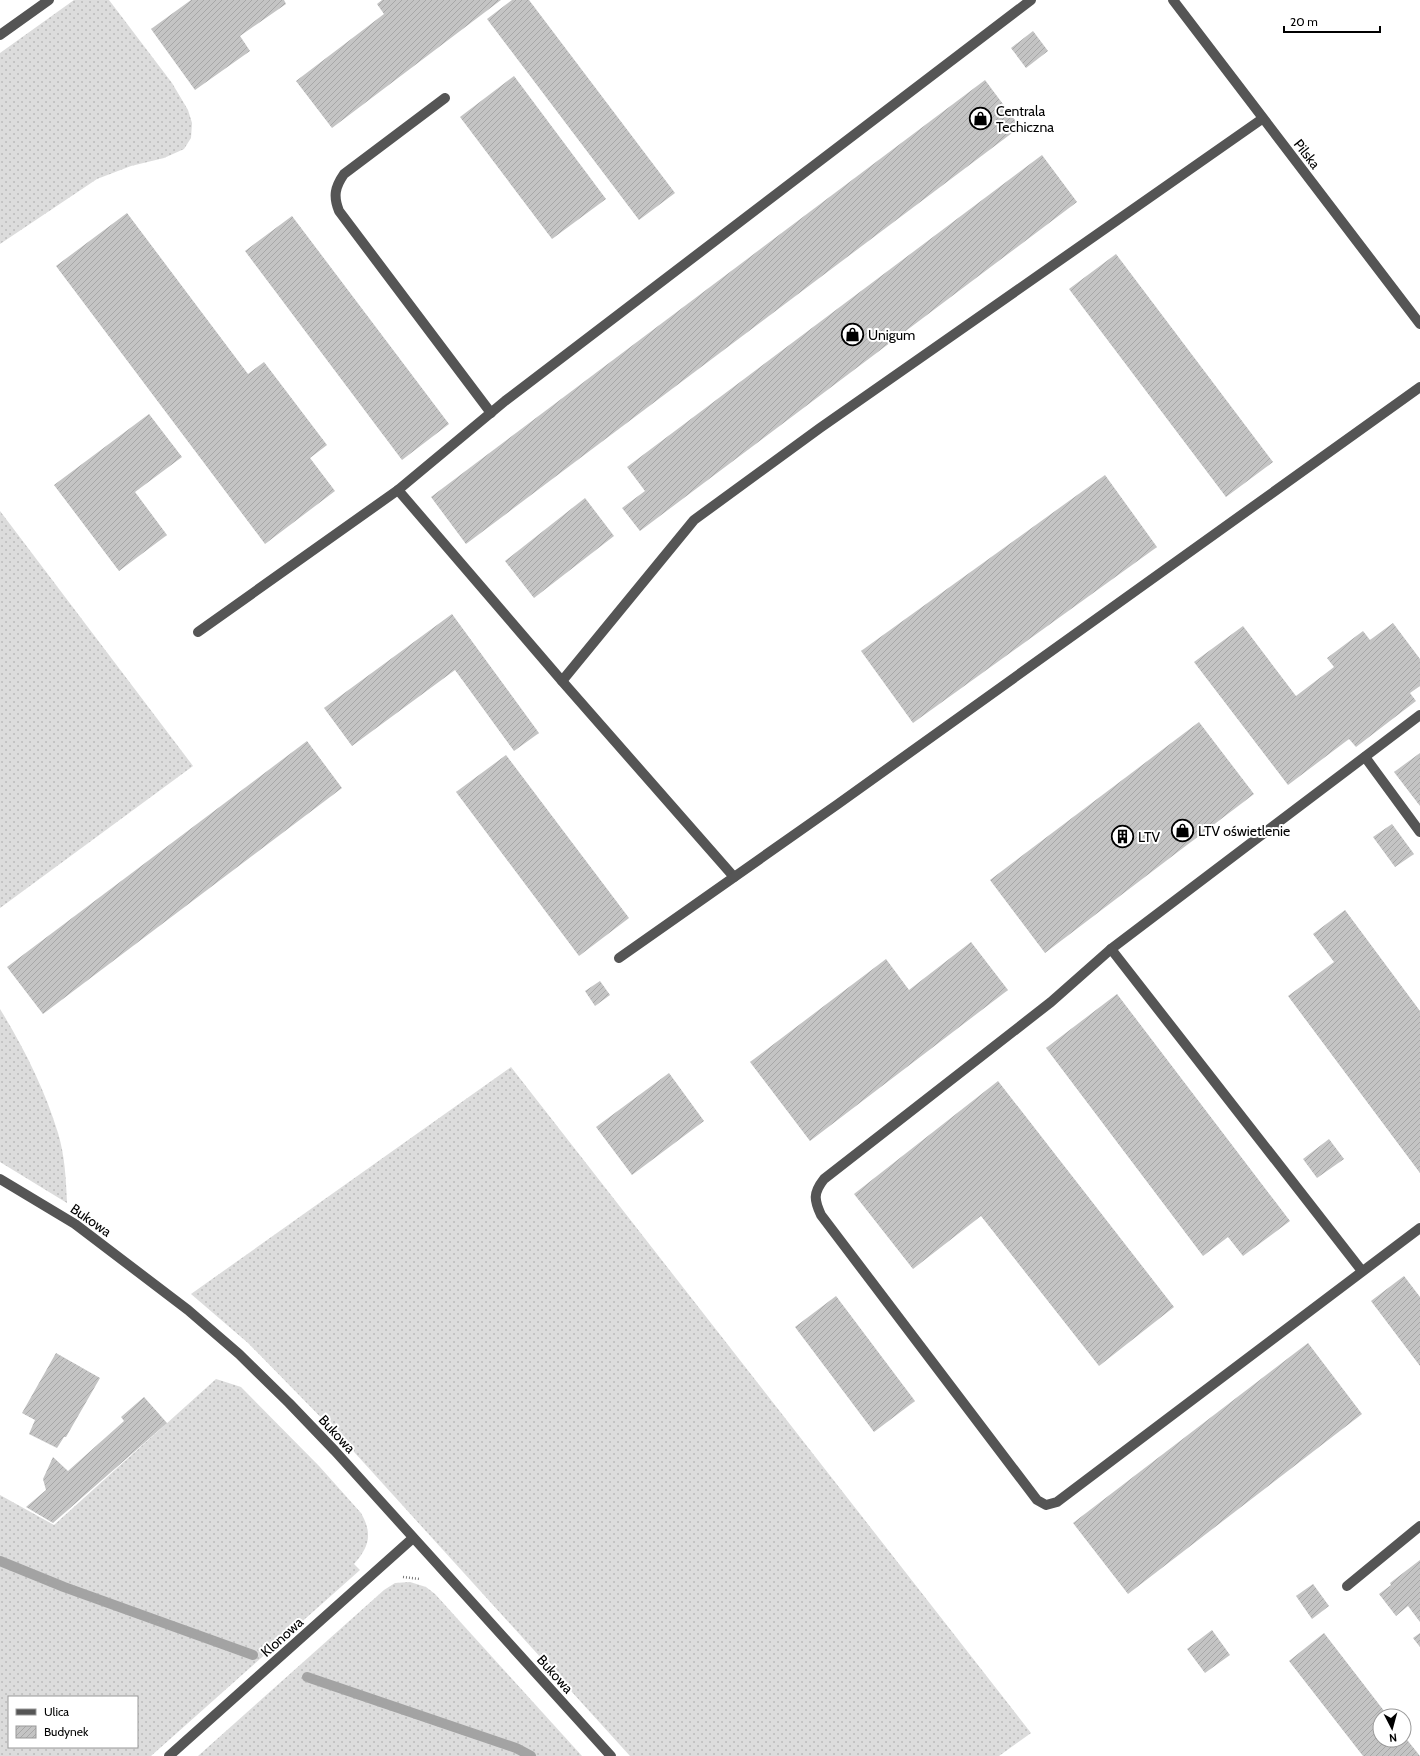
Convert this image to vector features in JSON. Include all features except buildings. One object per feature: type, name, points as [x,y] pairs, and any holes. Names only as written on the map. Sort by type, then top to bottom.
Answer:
[{"type":"street","points":[[0,35],[49,0]]},
{"type":"street","points":[[198,632],[398,490],[491,413],[1031,0]]},
{"type":"street","name":"Pilska","points":[[1173,0],[1262,119],[1420,324]]},
{"type":"street","points":[[445,98],[344,174],[338,182],[335,192],[336,203],[339,211],[491,413]]},
{"type":"street","points":[[562,682],[694,520],[820,428],[1262,119]]},
{"type":"street","points":[[619,958],[1420,387]]},
{"type":"street","points":[[398,490],[562,682],[734,877]]},
{"type":"street","points":[[1420,715],[1364,756],[1111,950],[1051,1002],[824,1179],[817,1187],[815,1196],[816,1206],[821,1215],[1037,1500],[1046,1505],[1057,1502],[1420,1228]]},
{"type":"street","points":[[1364,756],[1420,832]]},
{"type":"street","points":[[1111,950],[1362,1271]]},
{"type":"street","name":"Bukowa","points":[[0,1179],[75,1224],[193,1314],[239,1354],[289,1403],[414,1538],[611,1756]]},
{"type":"street","points":[[1347,1586],[1420,1526]]},
{"type":"street","name":"Klonowa","points":[[169,1756],[414,1538]]},
{"type":"shaded area","points":[[74,0],[109,0],[172,83],[188,110],[192,123],[191,138],[184,149],[164,158],[131,166],[97,179],[0,244],[0,53]]},
{"type":"shaded area","points":[[0,511],[193,766],[0,908]]},
{"type":"shaded area","points":[[0,1009],[33,1070],[53,1117],[64,1159],[67,1203],[0,1162]]},
{"type":"shaded area","points":[[511,1067],[1031,1733],[999,1756],[630,1756],[345,1442],[248,1343],[191,1294]]},
{"type":"shaded area","points":[[216,1379],[241,1387],[319,1466],[361,1513],[367,1527],[368,1540],[363,1552],[354,1564],[360,1570],[151,1756],[0,1756],[0,1495],[54,1525]]},
{"type":"shaded area","points":[[410,1582],[426,1587],[435,1594],[582,1756],[198,1756],[384,1590],[395,1583]]},
{"type":"waterway","points":[[0,1561],[64,1587],[253,1655]]},
{"type":"waterway","points":[[307,1677],[516,1748],[531,1756]]},
{"type":"place","name":"Centrala Techiczna","points":[[981,119]]},
{"type":"place","name":"Unigum","points":[[852,335]]},
{"type":"place","name":"LTV oświetlenie","points":[[1182,831]]},
{"type":"place","name":"LTV","points":[[1122,837]]}]
